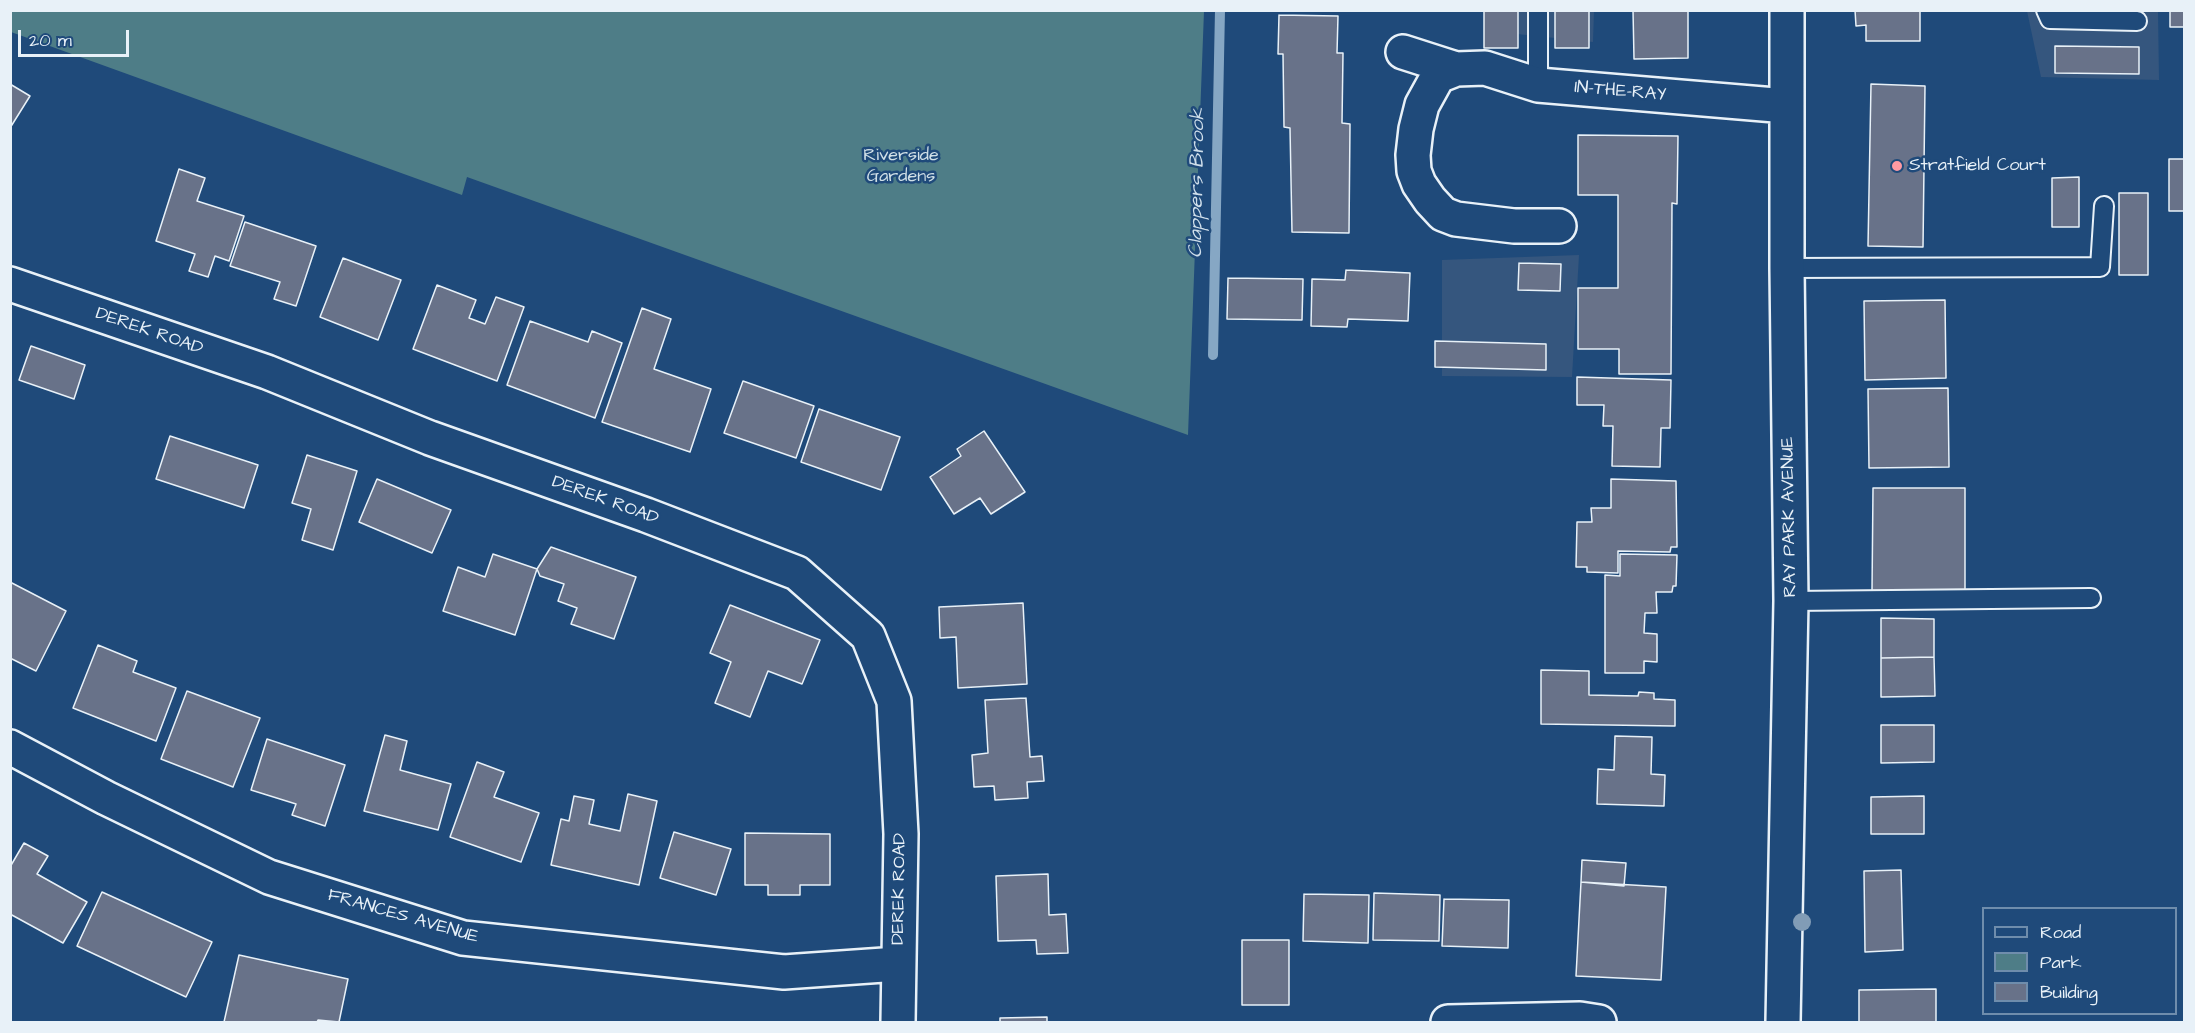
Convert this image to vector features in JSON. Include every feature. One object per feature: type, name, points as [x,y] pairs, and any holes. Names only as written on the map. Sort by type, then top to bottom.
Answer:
[{"type":"street","name":"RAY PARK AVENUE","points":[[1783,1023],[1791,601],[1787,10]]},
{"type":"street","name":"IN-THE-RAY","points":[[1403,52],[1456,69],[1485,68],[1538,85],[1787,106]]},
{"type":"street","points":[[1456,69],[1438,76],[1422,105],[1416,129],[1414,171],[1430,200],[1443,214],[1456,219],[1514,226],[1559,226]]},
{"type":"street","name":"DEREK ROAD","points":[[10,284],[267,372],[430,438],[646,515],[797,573],[868,636],[894,701],[901,834],[898,1023]]},
{"type":"street","name":"FRANCES AVENUE","points":[[10,747],[106,798],[269,877],[463,938],[784,972],[898,964]]},
{"type":"street","points":[[1448,1023],[1580,1019],[1599,1023]]},
{"type":"lane","points":[[1538,10],[1538,85]]},
{"type":"lane","points":[[2046,10],[2050,19],[2138,21]]},
{"type":"lane","points":[[1787,268],[2100,267],[2104,206]]},
{"type":"lane","points":[[1791,601],[2091,598]]},
{"type":"shaded area","points":[[1487,11],[1594,11],[1593,42],[1517,34]]},
{"type":"shaded area","points":[[2027,11],[2158,11],[2159,80],[2041,77]]},
{"type":"shaded area","points":[[1579,255],[1572,377],[1442,376],[1442,260]]},
{"type":"green space","name":"Riverside Gardens","points":[[10,11],[1204,11],[1188,435],[467,177],[462,195],[11,32]]},
{"type":"building","points":[[1484,10],[1518,10],[1518,48],[1484,48]]},
{"type":"building","points":[[1555,10],[1589,10],[1589,48],[1555,48]]},
{"type":"building","points":[[1633,10],[1688,10],[1688,58],[1634,59]]},
{"type":"building","points":[[1855,10],[1920,10],[1920,41],[1866,41],[1866,25],[1856,26]]},
{"type":"building","points":[[2170,10],[2184,10],[2184,27],[2170,27]]},
{"type":"building","points":[[1279,15],[1338,16],[1337,53],[1343,53],[1342,123],[1350,124],[1349,233],[1292,232],[1290,128],[1284,127],[1283,54],[1278,54]]},
{"type":"building","points":[[2055,46],[2139,47],[2139,74],[2055,73]]},
{"type":"building","points":[[10,84],[30,96],[10,128]]},
{"type":"building","name":"Stratfield Court","points":[[1871,84],[1925,86],[1923,247],[1868,246]]},
{"type":"building","points":[[1578,135],[1678,136],[1677,204],[1672,203],[1671,374],[1619,374],[1619,349],[1578,349],[1578,288],[1618,288],[1618,195],[1578,195]]},
{"type":"building","points":[[2169,159],[2184,159],[2184,211],[2169,211]]},
{"type":"building","points":[[179,169],[205,178],[197,201],[244,216],[229,261],[215,256],[208,277],[189,271],[195,254],[156,241]]},
{"type":"building","points":[[2079,177],[2079,227],[2052,227],[2052,178]]},
{"type":"building","points":[[2119,193],[2148,193],[2148,275],[2119,275]]},
{"type":"building","points":[[245,222],[316,246],[296,306],[274,299],[280,282],[230,266]]},
{"type":"building","points":[[343,258],[401,280],[378,340],[320,317]]},
{"type":"building","points":[[1519,263],[1561,264],[1560,291],[1518,290]]},
{"type":"building","points":[[1346,270],[1410,273],[1408,321],[1348,319],[1347,327],[1311,326],[1312,279],[1345,280]]},
{"type":"building","points":[[1228,278],[1303,279],[1302,320],[1227,319]]},
{"type":"building","points":[[437,285],[476,300],[469,318],[485,324],[496,297],[524,307],[497,381],[413,349]]},
{"type":"building","points":[[1945,300],[1946,378],[1865,380],[1864,301]]},
{"type":"building","points":[[642,308],[671,319],[654,369],[711,389],[690,452],[602,422]]},
{"type":"building","points":[[530,321],[588,342],[592,331],[622,343],[595,418],[507,385]]},
{"type":"building","points":[[1435,341],[1546,344],[1546,370],[1435,367]]},
{"type":"building","points":[[31,346],[85,365],[74,399],[19,380]]},
{"type":"building","points":[[1577,377],[1671,380],[1670,428],[1661,428],[1660,467],[1612,466],[1613,426],[1603,426],[1604,405],[1577,405]]},
{"type":"building","points":[[743,381],[814,406],[796,458],[724,433]]},
{"type":"building","points":[[1948,388],[1949,467],[1869,468],[1868,389]]},
{"type":"building","points":[[819,409],[900,437],[881,490],[801,462]]},
{"type":"building","points":[[984,431],[1025,492],[991,514],[980,498],[954,514],[930,477],[961,456],[957,449]]},
{"type":"building","points":[[170,436],[258,465],[244,508],[156,479]]},
{"type":"building","points":[[307,455],[357,471],[333,550],[302,540],[311,509],[292,503]]},
{"type":"building","points":[[377,479],[451,510],[432,553],[359,522]]},
{"type":"building","points":[[1611,479],[1676,481],[1677,547],[1671,547],[1670,552],[1618,551],[1618,573],[1587,572],[1587,567],[1576,567],[1577,522],[1592,522],[1591,508],[1611,508]]},
{"type":"building","points":[[1873,488],[1965,488],[1965,592],[1872,591]]},
{"type":"building","points":[[551,547],[636,577],[614,639],[571,624],[577,608],[558,601],[564,584],[540,576],[537,569]]},
{"type":"building","points":[[493,554],[537,569],[515,635],[443,611],[458,567],[485,577]]},
{"type":"building","points":[[1620,554],[1677,555],[1676,586],[1673,586],[1672,592],[1656,592],[1657,613],[1645,613],[1644,633],[1657,634],[1657,662],[1644,661],[1644,673],[1605,673],[1605,575],[1620,576]]},
{"type":"building","points":[[10,582],[66,611],[36,671],[10,658]]},
{"type":"building","points":[[1023,603],[1027,684],[958,688],[956,637],[940,638],[939,607]]},
{"type":"building","points":[[730,605],[820,640],[802,684],[768,671],[750,717],[715,703],[731,662],[710,653]]},
{"type":"building","points":[[1881,618],[1934,619],[1934,657],[1881,658]]},
{"type":"building","points":[[98,645],[137,661],[133,672],[176,688],[156,741],[73,708]]},
{"type":"building","points":[[1934,657],[1935,696],[1881,697],[1881,658]]},
{"type":"building","points":[[1541,670],[1589,671],[1589,695],[1638,696],[1639,692],[1654,693],[1654,699],[1675,700],[1675,726],[1541,724]]},
{"type":"building","points":[[187,691],[260,718],[233,787],[161,759]]},
{"type":"building","points":[[1026,698],[1030,757],[1042,756],[1044,781],[1027,782],[1028,798],[995,800],[994,786],[974,787],[972,755],[988,753],[985,700]]},
{"type":"building","points":[[1881,725],[1934,725],[1934,762],[1881,763]]},
{"type":"building","points":[[385,735],[407,741],[400,770],[451,784],[438,830],[364,811]]},
{"type":"building","points":[[1615,736],[1652,737],[1651,774],[1665,775],[1664,806],[1597,804],[1598,769],[1614,770]]},
{"type":"building","points":[[267,739],[345,765],[325,826],[292,815],[296,804],[251,790]]},
{"type":"building","points":[[477,762],[504,772],[494,797],[539,813],[521,862],[450,837]]},
{"type":"building","points":[[628,794],[657,801],[639,885],[551,865],[561,819],[569,821],[574,796],[594,800],[589,824],[620,831]]},
{"type":"building","points":[[1924,796],[1924,834],[1871,834],[1871,797]]},
{"type":"building","points":[[674,832],[731,849],[716,895],[660,878]]},
{"type":"building","points":[[745,833],[830,834],[830,885],[800,885],[800,895],[768,895],[768,885],[745,885]]},
{"type":"building","points":[[24,843],[48,856],[37,874],[87,902],[63,943],[10,914],[10,867]]},
{"type":"building","points":[[1582,860],[1626,863],[1624,886],[1581,882]]},
{"type":"building","points":[[1901,870],[1903,950],[1865,952],[1864,871]]},
{"type":"building","points":[[1048,874],[1049,915],[1066,914],[1068,953],[1037,954],[1036,940],[998,941],[996,876]]},
{"type":"building","points":[[1581,882],[1666,887],[1661,980],[1576,976]]},
{"type":"building","points":[[102,892],[212,942],[186,997],[77,946]]},
{"type":"building","points":[[1374,893],[1440,895],[1439,941],[1373,940]]},
{"type":"building","points":[[1304,894],[1369,895],[1368,943],[1303,941]]},
{"type":"building","points":[[1444,899],[1509,900],[1508,948],[1442,946]]},
{"type":"building","points":[[1242,940],[1289,940],[1289,1005],[1242,1005]]},
{"type":"building","points":[[239,955],[348,979],[339,1022],[318,1020],[317,1022],[224,1022]]},
{"type":"building","points":[[1936,989],[1936,1022],[1859,1022],[1859,990]]},
{"type":"building","points":[[1047,1017],[1047,1022],[1000,1022],[1000,1018]]},
{"type":"waterway","name":"Clappers Brook","points":[[1213,355],[1220,10]]},
{"type":"place","name":"Stratfield Court","points":[[1897,166]]}]
